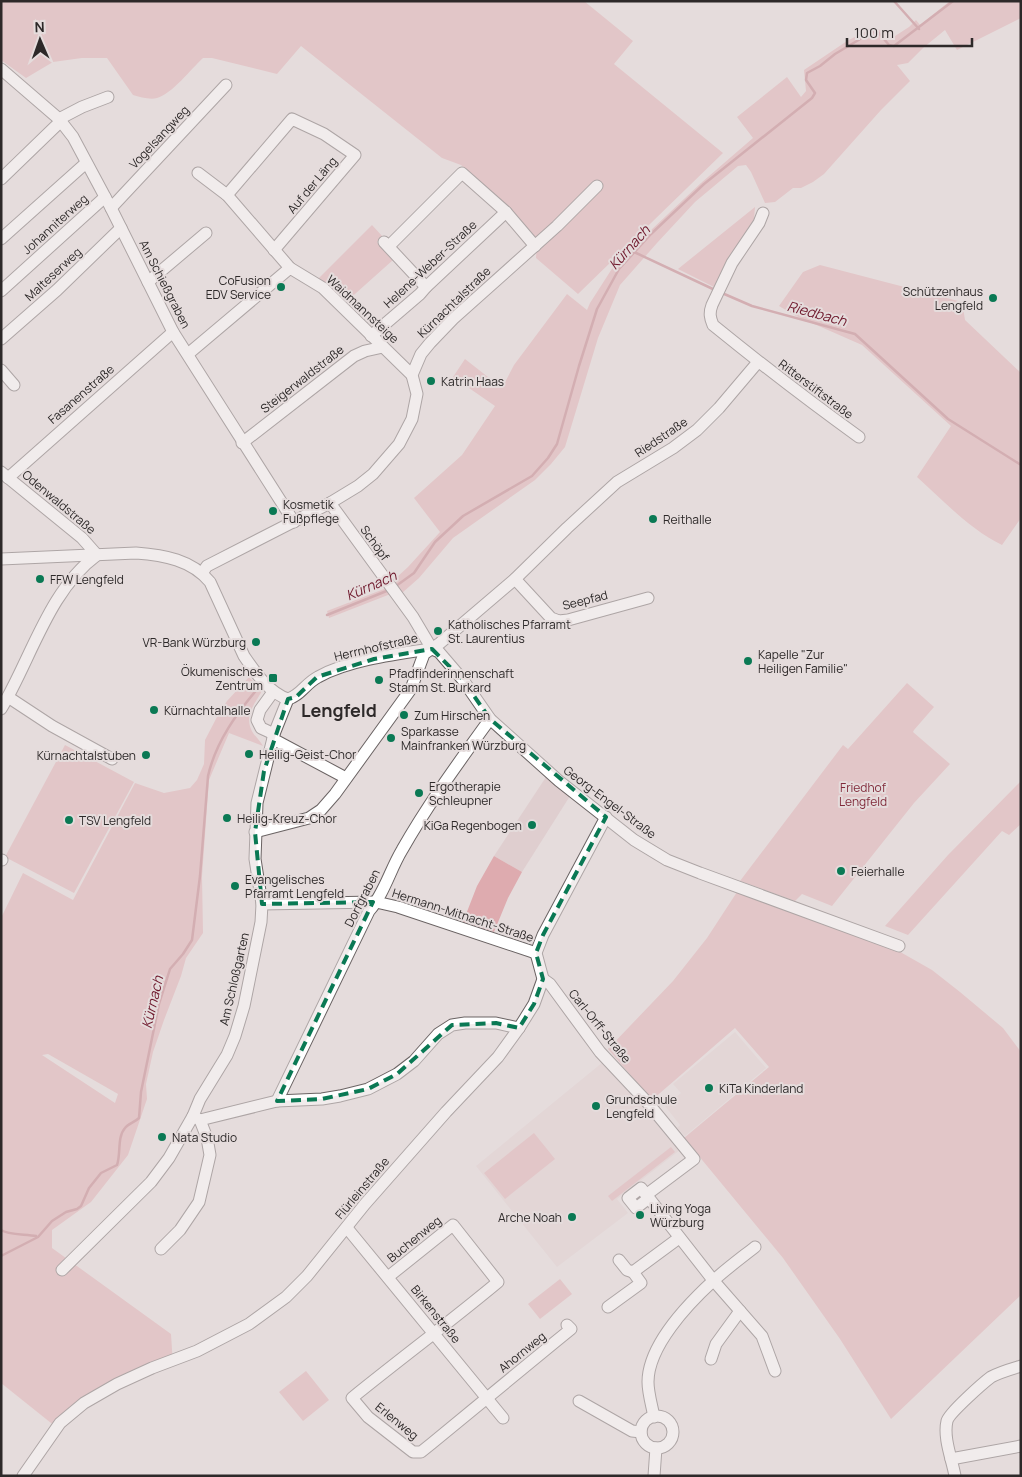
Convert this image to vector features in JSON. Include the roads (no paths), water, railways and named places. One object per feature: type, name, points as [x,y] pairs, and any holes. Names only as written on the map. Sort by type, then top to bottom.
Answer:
[{"type":"street","name":"Am Schießgraben","points":[[1,69],[60,120],[73,137],[173,332],[294,522]]},
{"type":"street","name":"Vogelsangweg","points":[[111,208],[226,85]]},
{"type":"street","points":[[1,179],[60,120],[82,107],[108,97]]},
{"type":"street","name":"Auf der Läng","points":[[227,195],[292,119],[324,134],[355,155],[274,250]]},
{"type":"street","points":[[1,239],[86,163]]},
{"type":"street","name":"Waidmannsteige","points":[[198,172],[227,195],[290,268],[322,288],[412,375]]},
{"type":"street","points":[[426,287],[386,244],[462,173],[506,212],[535,246]]},
{"type":"street","name":"Kürnachtalstraße","points":[[412,375],[421,354],[430,342],[535,246],[597,186]]},
{"type":"street","name":"Johanniterweg","points":[[1,291],[105,197]]},
{"type":"street","name":"Helene-Weber-Straße","points":[[371,336],[420,294],[506,212]]},
{"type":"street","points":[[758,362],[713,325],[709,312],[732,263],[759,223],[762,213]]},
{"type":"street","name":"Malteserweg","points":[[1,339],[57,290],[121,228]]},
{"type":"street","points":[[148,282],[206,233]]},
{"type":"street","points":[[188,354],[290,268]]},
{"type":"street","name":"Fasanenstraße","points":[[5,475],[173,332]]},
{"type":"street","name":"Steigerwaldstraße","points":[[242,442],[354,356],[365,351],[383,347]]},
{"type":"street","name":"Ritterstiftstraße","points":[[758,362],[859,437]]},
{"type":"street","name":"Riedstraße","points":[[432,649],[515,579],[617,482],[673,448],[697,430],[719,408],[758,362]]},
{"type":"street","points":[[1,370],[14,385]]},
{"type":"street","points":[[202,573],[207,566],[330,503],[358,486],[373,474],[399,444],[412,419],[417,394],[412,375]]},
{"type":"street","name":"Odenwaldstraße","points":[[5,475],[82,538],[97,555]]},
{"type":"street","name":"Schöpf","points":[[330,503],[413,618],[432,649]]},
{"type":"street","points":[[1,559],[116,553],[155,554],[173,558],[202,573],[210,582],[244,656],[273,692],[288,699]]},
{"type":"street","points":[[1,709],[41,628],[62,593],[79,572],[97,555]]},
{"type":"street","points":[[66,556],[79,572]]},
{"type":"street","name":"Seepfad","points":[[515,579],[551,618],[559,621],[648,598]]},
{"type":"street","points":[[256,832],[309,818],[321,810],[335,794],[411,689],[424,654],[432,649]]},
{"type":"street","name":"Herrnhofstraße","points":[[288,699],[296,697],[304,687],[317,677],[334,670],[374,659],[432,649]]},
{"type":"street","name":"Georg-Engel-Straße","points":[[432,649],[439,652],[464,680],[490,719],[559,781],[634,840],[667,860],[899,946]]},
{"type":"street","points":[[273,692],[260,710],[257,720],[261,728],[346,778]]},
{"type":"street","points":[[8,697],[52,726],[112,759]]},
{"type":"street","name":"Am Schloßgarten","points":[[62,1270],[151,1182],[169,1158],[197,1118],[200,1099],[227,1055],[235,1036],[244,1006],[261,922],[262,904],[255,859],[257,802],[273,736],[288,699]]},
{"type":"street","name":"Dorfgraben","points":[[277,1101],[369,911],[376,902],[401,851],[429,806],[490,719]]},
{"type":"street","points":[[543,979],[536,953],[547,928],[606,818]]},
{"type":"street","name":"Hermann-Mitnacht-Straße","points":[[262,904],[376,902],[398,907],[536,953]]},
{"type":"street","name":"Flürleinstraße","points":[[22,1476],[60,1423],[84,1403],[143,1372],[204,1348],[249,1324],[286,1297],[308,1276],[365,1204],[423,1138],[498,1057],[534,1004],[543,979]]},
{"type":"street","name":"Carl-Orff-Straße","points":[[543,979],[550,984],[600,1052],[647,1102],[694,1159],[648,1196],[679,1238]]},
{"type":"street","points":[[161,1249],[180,1230],[199,1202],[210,1155],[208,1138],[197,1118],[277,1101],[322,1099],[368,1089],[397,1074],[414,1061],[438,1034],[452,1025],[496,1023],[519,1028]]},
{"type":"street","name":"Buchenweg","points":[[388,1278],[453,1226],[498,1282],[434,1334]]},
{"type":"street","name":"Birkenstraße","points":[[347,1228],[503,1418]]},
{"type":"street","points":[[633,1272],[679,1238],[762,1336],[775,1371]]},
{"type":"street","points":[[654,1416],[648,1382],[657,1349],[681,1316],[713,1280],[755,1247]]},
{"type":"street","points":[[608,1307],[641,1283],[633,1272],[627,1270],[619,1260]]},
{"type":"street","points":[[711,1359],[716,1344],[740,1311]]},
{"type":"street","name":"Ahornweg","points":[[486,1398],[571,1330],[568,1325]]},
{"type":"street","name":"Erlenweg","points":[[434,1334],[352,1398],[368,1418],[414,1452],[421,1452],[486,1398]]},
{"type":"street","points":[[955,1476],[946,1431],[947,1419],[991,1378],[1005,1370],[1021,1366]]},
{"type":"street","points":[[579,1401],[632,1431],[641,1432]]},
{"type":"street","points":[[654,1416],[668,1420],[673,1430],[672,1438],[664,1447],[656,1448],[645,1443],[641,1432],[648,1419],[654,1416]]},
{"type":"street","points":[[951,1459],[1021,1446]]},
{"type":"street","points":[[654,1476],[656,1448]]},
{"type":"waterway","points":[[894,1],[919,29]]},
{"type":"waterway","name":"Kürnach","points":[[396,586],[414,573],[435,542],[463,516],[532,476],[548,458],[557,444],[597,309],[619,269],[651,234],[704,184],[812,98],[815,93],[806,80],[807,73],[872,32],[878,32],[889,45],[894,46],[953,1]]},
{"type":"waterway","name":"Riedbach","points":[[634,252],[715,290]]},
{"type":"waterway","name":"Riedbach","points":[[722,293],[752,306],[855,334],[948,419],[1021,465]]},
{"type":"waterway","name":"Kürnach","points":[[327,615],[389,590]]},
{"type":"waterway","name":"Kürnach","points":[[1,1256],[38,1237],[52,1221],[66,1212],[81,1206],[89,1188],[101,1173],[117,1165],[123,1132],[126,1127],[139,1118],[141,1092],[159,1004],[170,969],[192,940],[200,876],[208,776],[216,751],[228,728],[259,687]]},
{"type":"waterway","name":"Kürnach","points":[[1,1230],[13,1234],[36,1236]]},
{"type":"place","name":"CoFusion EDV Service","points":[[281,287]]},
{"type":"place","name":"Schützenhaus Lengfeld","points":[[993,298]]},
{"type":"place","name":"Katrin Haas","points":[[431,381]]},
{"type":"place","name":"Kosmetik Fußpflege","points":[[273,511]]},
{"type":"place","name":"Reithalle","points":[[653,519]]},
{"type":"place","name":"FFW Lengfeld","points":[[40,579]]},
{"type":"place","name":"Katholisches Pfarramt St. Laurentius","points":[[438,631]]},
{"type":"place","name":"VR-Bank Würzburg","points":[[256,642]]},
{"type":"place","name":"Kapelle \"Zur Heiligen Familie\"","points":[[748,661]]},
{"type":"place","name":"Ökumenisches Zentrum","points":[[273,678]]},
{"type":"place","name":"Pfadfinderinnenschaft Stamm St. Burkard","points":[[379,680]]},
{"type":"place","name":"Kürnachtalhalle","points":[[154,710]]},
{"type":"place","name":"Zum Hirschen","points":[[404,715]]},
{"type":"place","name":"Sparkasse Mainfranken Würzburg","points":[[391,738]]},
{"type":"place","name":"Heilig-Geist-Chor","points":[[249,754]]},
{"type":"place","name":"Kürnachtalstuben","points":[[146,755]]},
{"type":"place","name":"Ergotherapie Schleupner","points":[[419,793]]},
{"type":"place","name":"Heilig-Kreuz-Chor","points":[[227,818]]},
{"type":"place","name":"TSV Lengfeld","points":[[69,820]]},
{"type":"place","name":"KiGa Regenbogen","points":[[532,825]]},
{"type":"place","name":"Feierhalle","points":[[841,871]]},
{"type":"place","name":"Evangelisches Pfarramt Lengfeld","points":[[235,886]]},
{"type":"place","name":"KiTa Kinderland","points":[[709,1088]]},
{"type":"place","name":"Grundschule Lengfeld","points":[[596,1106]]},
{"type":"place","name":"Nata Studio","points":[[162,1137]]},
{"type":"place","name":"Living Yoga Würzburg","points":[[640,1215]]},
{"type":"place","name":"Arche Noah","points":[[572,1217]]},
{"type":"district","name":"Lengfeld","points":[[339,710]]},
{"type":"park label","name":"Friedhof Lengfeld","points":[[863,794]]}]
